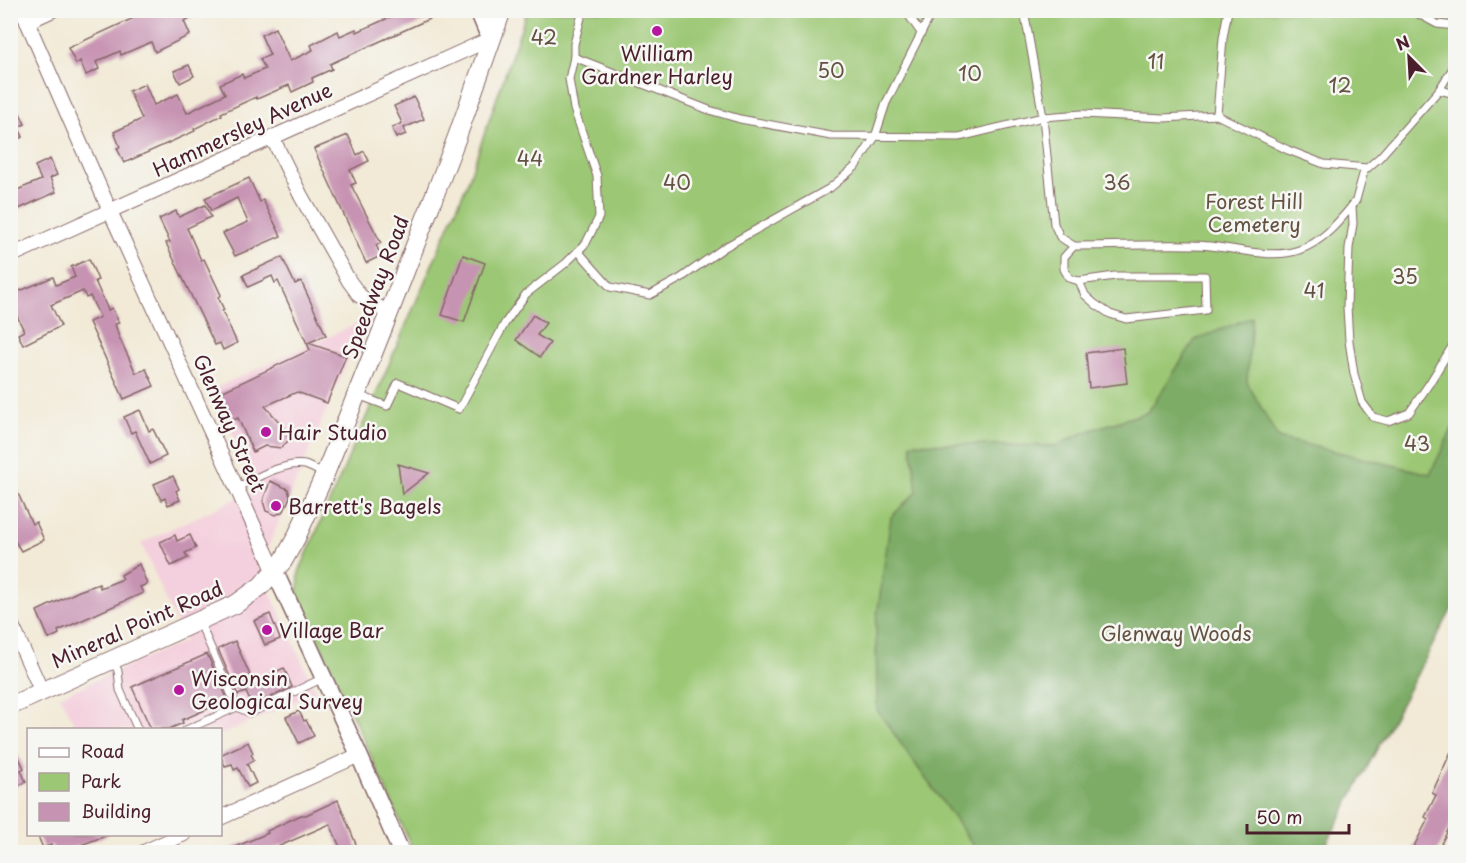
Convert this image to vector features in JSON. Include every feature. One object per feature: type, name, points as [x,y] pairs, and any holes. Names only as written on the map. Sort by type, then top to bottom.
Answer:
[{"type":"main road","name":"Speedway Road","points":[[275,572],[296,538],[358,395],[502,10]]},
{"type":"main road","name":"Mineral Point Road","points":[[10,706],[236,604],[261,586],[275,572]]},
{"type":"street","points":[[24,16],[53,10]]},
{"type":"street","points":[[478,10],[490,39]]},
{"type":"street","name":"Glenway Street","points":[[24,16],[359,755],[400,852]]},
{"type":"street","name":"Hammersley Avenue","points":[[10,256],[490,39]]},
{"type":"street","points":[[272,137],[300,196],[349,281],[360,296],[389,313]]},
{"type":"street","points":[[10,621],[42,692]]},
{"type":"street","points":[[222,817],[359,755]]},
{"type":"street","points":[[144,852],[180,836]]},
{"type":"lane","points":[[358,395],[387,406],[398,383],[459,409],[505,323],[526,294],[586,243],[599,217],[597,176],[574,109],[569,79],[574,57],[574,44],[583,10]]},
{"type":"lane","points":[[905,10],[921,33]]},
{"type":"lane","points":[[578,251],[610,287],[650,295],[681,278],[725,247],[830,188],[855,167],[875,137],[886,103],[933,10]]},
{"type":"lane","points":[[1024,10],[1043,117],[1054,224],[1060,237],[1074,246],[1195,245],[1274,255],[1299,250],[1322,239],[1352,206],[1367,168],[1380,157],[1439,90],[1455,63]]},
{"type":"lane","points":[[1217,115],[1227,10]]},
{"type":"lane","points":[[1411,10],[1437,24],[1455,26]]},
{"type":"lane","points":[[574,57],[740,120],[831,136],[959,137],[1043,117],[1082,114],[1164,118],[1217,115],[1288,150],[1324,164],[1367,168]]},
{"type":"lane","points":[[1439,90],[1455,94]]},
{"type":"lane","points":[[1352,206],[1353,224],[1349,248],[1347,307],[1349,341],[1354,374],[1362,402],[1373,417],[1388,421],[1409,413],[1455,340]]},
{"type":"lane","points":[[1074,246],[1064,257],[1064,269],[1069,278],[1079,281],[1115,276],[1205,276],[1206,310],[1126,319],[1110,314],[1095,304],[1085,295],[1079,281]]},
{"type":"lane","points":[[236,488],[273,471],[293,465],[306,465],[325,474]]},
{"type":"lane","points":[[198,621],[237,707],[250,713],[323,678]]},
{"type":"lane","points":[[113,659],[118,671],[120,690],[138,728]]},
{"type":"lane","points":[[188,728],[237,707]]},
{"type":"shaded area","points":[[365,320],[259,568],[316,692],[222,735],[222,728],[76,728],[60,696],[185,641],[141,543],[257,489],[213,389]]},
{"type":"green space","points":[[527,11],[1455,11],[1455,529],[1002,852],[414,852],[298,594],[299,572],[467,184]]},
{"type":"green space","name":"Glenway Woods","points":[[1252,317],[1247,382],[1278,438],[1430,474],[1455,423],[1455,603],[1322,852],[978,852],[877,710],[876,623],[891,517],[917,491],[911,443],[1055,446],[1085,432],[1148,412],[1195,340]]},
{"type":"building","points":[[151,10],[207,10],[184,21],[190,35],[155,52],[151,42],[121,55],[120,51],[96,62],[99,69],[86,75],[80,61],[76,64],[68,48]]},
{"type":"building","points":[[406,10],[449,10],[330,64],[332,69],[312,78],[313,82],[292,92],[289,85],[257,99],[256,97],[221,113],[222,115],[194,129],[195,131],[124,163],[117,148],[120,147],[114,132],[142,119],[129,91],[145,84],[154,105],[178,94],[187,113],[225,94],[220,84],[242,74],[244,78],[265,69],[260,59],[270,55],[261,35],[275,28],[290,61],[313,50],[311,45],[338,31],[340,36],[356,29],[357,32]]},
{"type":"building","points":[[189,65],[194,76],[180,83],[174,71]]},
{"type":"building","points":[[10,92],[25,124],[18,127],[23,137],[10,143]]},
{"type":"building","points":[[414,97],[424,119],[404,128],[406,134],[396,138],[392,128],[402,123],[394,106]]},
{"type":"building","points":[[348,135],[357,155],[364,151],[369,161],[350,170],[356,183],[351,185],[381,243],[376,245],[381,256],[366,263],[314,149]]},
{"type":"building","points":[[50,159],[57,175],[50,178],[56,192],[10,213],[10,193],[41,180],[35,166]]},
{"type":"building","points":[[249,178],[260,202],[263,200],[281,236],[235,256],[223,233],[248,222],[237,198],[211,211],[205,198]]},
{"type":"building","points":[[205,205],[211,217],[187,228],[201,260],[204,259],[221,295],[218,297],[224,310],[222,311],[237,343],[223,350],[220,343],[215,345],[166,243],[170,242],[159,219],[176,211],[179,217]]},
{"type":"building","points":[[463,255],[485,263],[464,322],[442,315]]},
{"type":"building","points":[[282,257],[295,284],[301,281],[326,335],[308,343],[346,356],[327,403],[297,392],[265,406],[290,434],[287,436],[290,439],[281,448],[265,446],[253,452],[238,418],[231,421],[219,393],[310,350],[278,281],[275,283],[272,276],[248,287],[243,275]]},
{"type":"building","points":[[89,259],[98,280],[95,281],[108,310],[112,308],[119,323],[115,324],[119,337],[136,373],[146,369],[154,386],[124,399],[89,322],[100,317],[90,296],[86,298],[83,291],[51,305],[61,326],[23,345],[18,334],[24,331],[10,301],[10,295],[53,277],[56,285],[75,277],[71,267]]},
{"type":"building","points":[[533,315],[546,323],[537,335],[550,343],[540,357],[516,340]]},
{"type":"building","points":[[1123,348],[1127,383],[1089,388],[1086,353]]},
{"type":"building","points":[[140,410],[149,431],[153,429],[166,456],[150,464],[135,431],[131,433],[124,417]]},
{"type":"building","points":[[398,464],[429,473],[402,494]]},
{"type":"building","points":[[10,476],[32,524],[36,522],[44,540],[21,551],[10,533]]},
{"type":"building","points":[[173,476],[179,489],[176,491],[180,500],[168,505],[165,498],[161,500],[154,484]]},
{"type":"building","points":[[270,481],[288,489],[290,497],[284,511],[276,515],[266,511],[263,501]]},
{"type":"building","points":[[175,535],[177,541],[190,535],[196,548],[185,553],[188,558],[171,566],[160,542]]},
{"type":"building","points":[[139,564],[147,584],[140,587],[143,593],[58,631],[59,634],[49,639],[37,611],[79,591],[99,584],[100,588],[123,579],[121,575]]},
{"type":"building","name":"Village Bar","points":[[270,614],[280,639],[265,645],[254,621]]},
{"type":"building","points":[[235,641],[253,682],[284,668],[292,687],[252,706],[246,692],[238,695],[218,649]]},
{"type":"building","name":"Wisconsin Geological Survey","points":[[207,654],[228,700],[182,720],[183,723],[171,728],[151,728],[132,687]]},
{"type":"building","points":[[299,711],[314,736],[299,743],[286,717]]},
{"type":"building","points":[[10,740],[24,768],[21,770],[26,782],[15,787],[10,777]]},
{"type":"building","points":[[248,742],[254,760],[247,764],[256,783],[248,787],[238,768],[234,770],[232,764],[225,766],[222,754]]},
{"type":"building","points":[[1455,743],[1455,816],[1437,852],[1411,852],[1428,819],[1425,817],[1436,795],[1432,793]]},
{"type":"building","points":[[338,800],[358,849],[342,852],[330,824],[266,852],[223,852],[268,833],[267,831],[301,815],[306,815]]},
{"type":"building","points":[[38,836],[105,836],[62,852],[60,849],[54,851],[51,845],[43,848]]},
{"type":"place","name":"William Gardner Harley","points":[[657,31]]},
{"type":"place","name":"Hair Studio","points":[[266,432]]},
{"type":"place","name":"Barrett's Bagels","points":[[276,506]]},
{"type":"place","name":"Village Bar","points":[[267,630]]},
{"type":"place","name":"Wisconsin Geological Survey","points":[[179,690]]},
{"type":"park label","name":"42","points":[[544,37]]},
{"type":"park label","name":"11","points":[[1156,61]]},
{"type":"park label","name":"50","points":[[831,70]]},
{"type":"park label","name":"10","points":[[970,73]]},
{"type":"park label","name":"12","points":[[1340,85]]},
{"type":"park label","name":"44","points":[[530,158]]},
{"type":"park label","name":"40","points":[[677,182]]},
{"type":"park label","name":"36","points":[[1117,182]]},
{"type":"park label","name":"Forest Hill Cemetery","points":[[1254,212]]},
{"type":"park label","name":"35","points":[[1405,276]]},
{"type":"park label","name":"41","points":[[1314,290]]},
{"type":"park label","name":"43","points":[[1417,443]]}]
